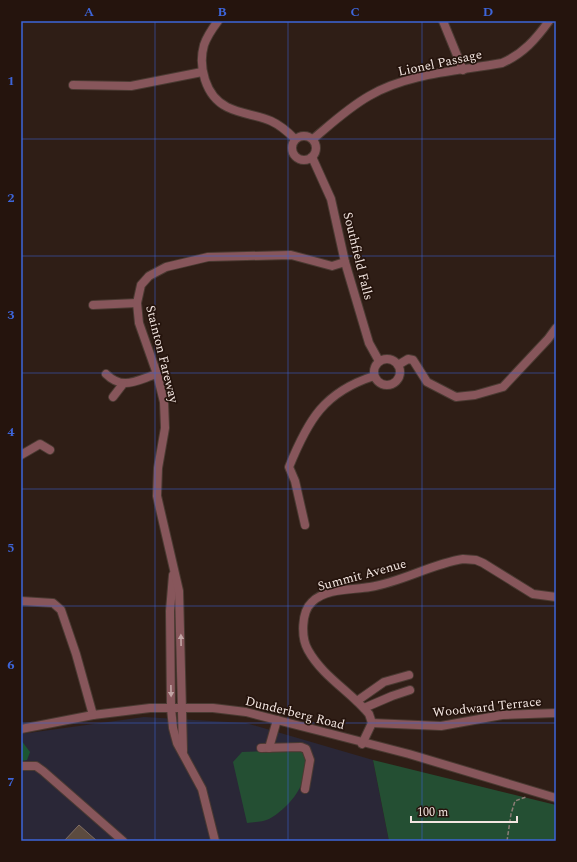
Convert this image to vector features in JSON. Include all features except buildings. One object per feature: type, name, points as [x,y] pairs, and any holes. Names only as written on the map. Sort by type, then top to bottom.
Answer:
[{"type":"street","points":[[218,21],[208,35],[204,46],[202,72],[213,95],[225,106],[243,114],[271,121],[284,128],[295,139]]},
{"type":"street","points":[[443,21],[463,70]]},
{"type":"street","name":"Lionel Passage","points":[[313,139],[340,115],[370,95],[392,85],[423,77],[502,63],[510,59],[528,47],[549,21]]},
{"type":"street","points":[[73,85],[131,86],[202,72]]},
{"type":"street","points":[[304,136],[313,139],[316,148],[312,157],[304,161],[295,157],[292,148],[295,139],[304,136]]},
{"type":"street","name":"Southfield Falls","points":[[312,157],[331,199],[345,262],[369,343],[379,361]]},
{"type":"street","name":"Stainton Fareway","points":[[183,751],[179,591],[157,496],[158,468],[165,428],[164,402],[157,374],[139,323],[137,303],[141,285],[149,276],[166,268],[208,257],[291,255],[332,266],[345,262]]},
{"type":"street","points":[[93,305],[137,303]]},
{"type":"street","points":[[398,365],[408,359],[412,360],[427,382],[456,397],[475,395],[503,387],[548,340],[556,328]]},
{"type":"street","points":[[390,359],[398,365],[400,376],[392,384],[381,384],[374,376],[374,368],[379,361],[390,359]]},
{"type":"street","points":[[106,374],[112,380],[123,384]]},
{"type":"street","points":[[113,397],[123,384],[157,374]]},
{"type":"street","points":[[305,525],[295,481],[289,467],[311,422],[327,402],[344,388],[374,376]]},
{"type":"street","points":[[21,455],[40,444],[50,450]]},
{"type":"street","name":"Summit Avenue","points":[[372,723],[369,714],[364,708],[317,665],[307,649],[304,641],[306,610],[312,601],[323,595],[380,585],[463,559],[476,560],[483,563],[533,594],[556,597]]},
{"type":"street","name":"Stainton Fareway","points":[[173,568],[170,610],[171,708],[173,728],[177,743],[183,751],[202,789],[215,841]]},
{"type":"street","points":[[21,601],[53,603],[61,610],[76,654],[93,715]]},
{"type":"street","points":[[170,610],[180,610]]},
{"type":"street","points":[[170,655],[181,656]]},
{"type":"street","points":[[356,701],[384,682],[409,675]]},
{"type":"street","points":[[364,708],[410,690]]},
{"type":"street","name":"Dunderberg Road","points":[[21,729],[93,715],[150,708],[214,708],[246,712],[362,744],[408,754],[556,798]]},
{"type":"street","name":"Woodward Terrace","points":[[372,723],[441,726],[502,715],[556,713]]},
{"type":"street","points":[[277,720],[265,748],[301,747],[306,749],[310,760],[306,789]]},
{"type":"street","points":[[362,744],[372,723]]},
{"type":"street","points":[[21,766],[36,766],[43,771],[123,841]]},
{"type":"path","points":[[507,841],[511,814],[515,801],[521,798],[535,797],[536,792]]},
{"type":"shaded area","points":[[144,717],[246,723],[373,760],[389,841],[21,841],[21,734]]},
{"type":"green space","points":[[21,740],[30,752],[27,760],[21,761]]},
{"type":"green space","points":[[303,750],[306,760],[306,770],[299,790],[293,799],[286,807],[269,819],[247,823],[233,762],[242,752]]},
{"type":"green space","points":[[373,760],[556,805],[556,841],[389,841]]}]
